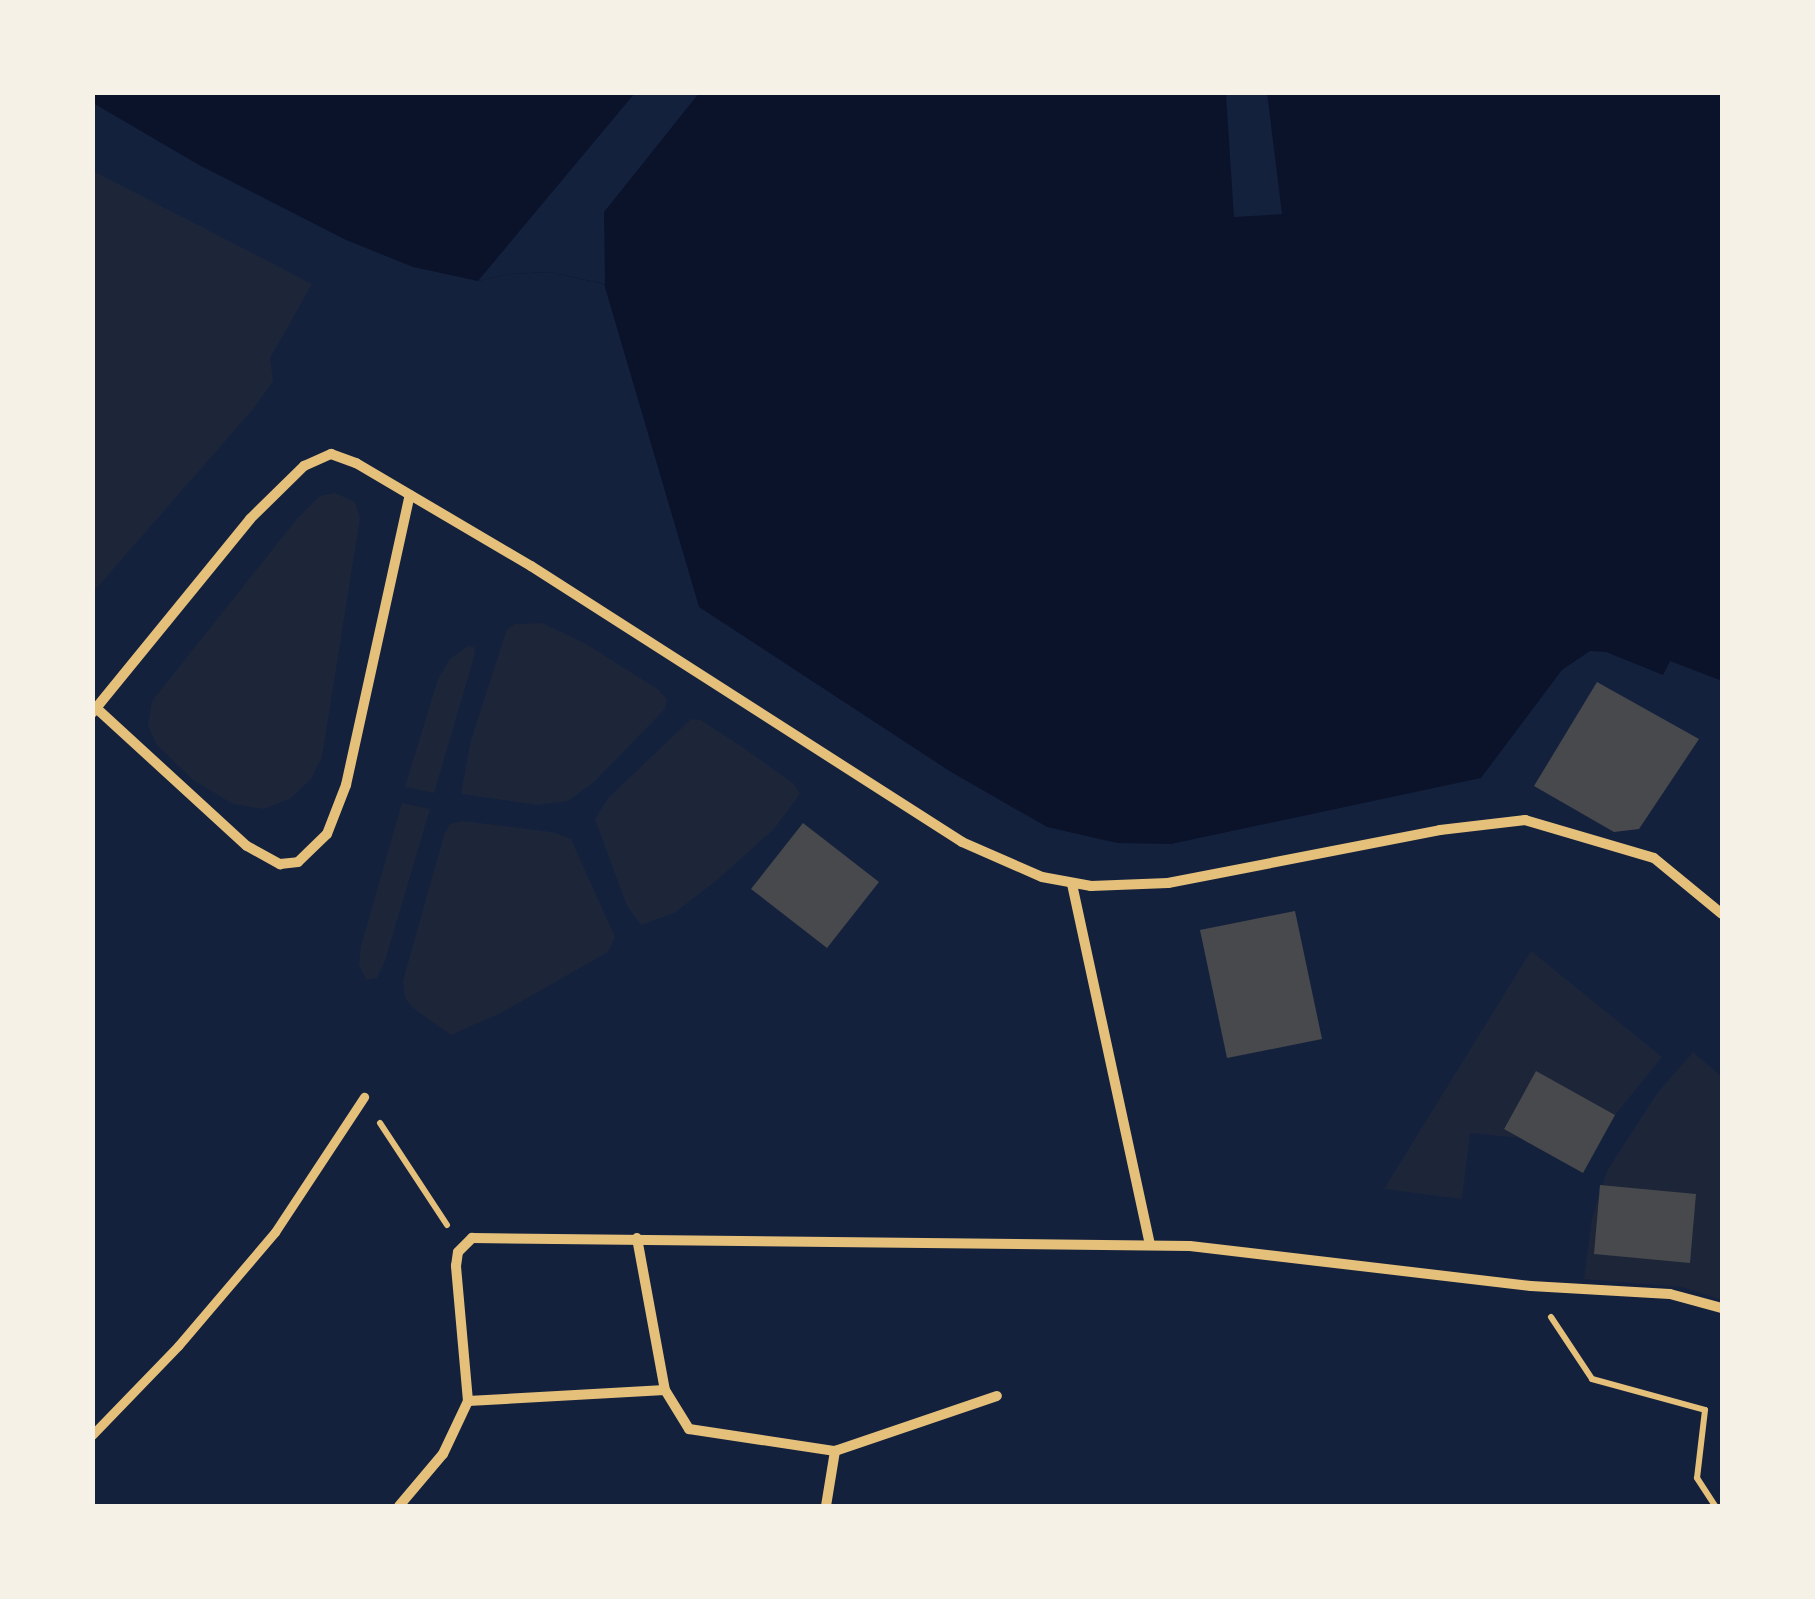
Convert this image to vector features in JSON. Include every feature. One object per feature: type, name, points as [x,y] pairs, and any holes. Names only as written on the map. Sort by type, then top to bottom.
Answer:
[{"type":"street","points":[[410,495],[346,784],[326,834],[298,862],[280,864],[247,846],[94,709],[250,519],[317,456],[346,458],[410,495],[531,566],[962,842],[1019,869],[1072,884],[1168,883],[1440,830],[1526,820],[1654,858],[1722,914]]},
{"type":"street","points":[[1072,884],[1150,1245]]},
{"type":"street","points":[[92,1434],[178,1346],[275,1232],[364,1097]]},
{"type":"street","points":[[399,1506],[443,1454],[468,1401],[456,1266],[461,1248],[480,1237],[1222,1249],[1531,1286],[1670,1294],[1722,1308]]},
{"type":"street","points":[[637,1238],[664,1390],[690,1430],[835,1450],[997,1396]]},
{"type":"street","points":[[468,1401],[664,1390]]},
{"type":"street","points":[[826,1506],[835,1450]]},
{"type":"path","points":[[364,1097],[461,1248]]},
{"type":"path","points":[[1531,1286],[1592,1379],[1705,1410],[1698,1478],[1715,1506]]},
{"type":"shaded area","points":[[93,92],[1722,93],[1722,681],[1670,661],[1663,675],[1606,652],[1590,651],[1562,670],[1481,778],[1171,844],[1117,843],[1047,827],[951,772],[699,607],[604,284],[549,272],[478,281],[413,267],[346,240],[199,165],[93,103]]},
{"type":"shaded area","points":[[93,171],[312,284],[270,358],[273,381],[93,592]]},
{"type":"shaded area","points":[[335,493],[355,502],[360,518],[322,757],[311,779],[291,798],[263,809],[233,804],[193,780],[156,744],[148,726],[152,701],[296,520],[320,496]]},
{"type":"shaded area","points":[[542,623],[586,644],[659,690],[667,700],[665,709],[594,782],[568,801],[537,805],[461,794],[471,740],[507,629],[515,624]]},
{"type":"shaded area","points":[[468,646],[474,647],[475,654],[434,793],[405,787],[438,679],[450,659]]},
{"type":"shaded area","points":[[691,719],[701,720],[742,747],[793,783],[800,794],[774,829],[716,881],[674,913],[641,925],[627,906],[595,819],[608,798]]},
{"type":"shaded area","points":[[402,803],[430,809],[385,961],[377,978],[366,980],[359,965],[361,946]]},
{"type":"shaded area","points":[[463,821],[552,832],[571,839],[615,937],[608,952],[501,1013],[451,1035],[413,1008],[405,998],[403,981],[444,835],[450,824]]},
{"type":"shaded area","points":[[1531,951],[1662,1057],[1615,1115],[1536,1072],[1504,1128],[1521,1138],[1470,1133],[1462,1199],[1384,1189]]},
{"type":"shaded area","points":[[1693,1052],[1722,1077],[1722,1300],[1682,1287],[1584,1279],[1592,1218],[1607,1171],[1658,1092]]},
{"type":"pier","points":[[635,93],[699,93],[604,212],[605,284],[549,272],[478,281]]},
{"type":"pier","points":[[1226,93],[1267,93],[1282,214],[1234,217]]},
{"type":"building","points":[[1597,682],[1699,739],[1639,829],[1614,832],[1534,786]]},
{"type":"building","points":[[803,823],[879,882],[827,948],[751,889]]},
{"type":"building","points":[[1295,911],[1322,1039],[1227,1058],[1200,930]]},
{"type":"building","points":[[1536,1071],[1615,1115],[1583,1173],[1504,1129]]},
{"type":"building","points":[[1600,1185],[1696,1194],[1690,1263],[1594,1254]]}]
